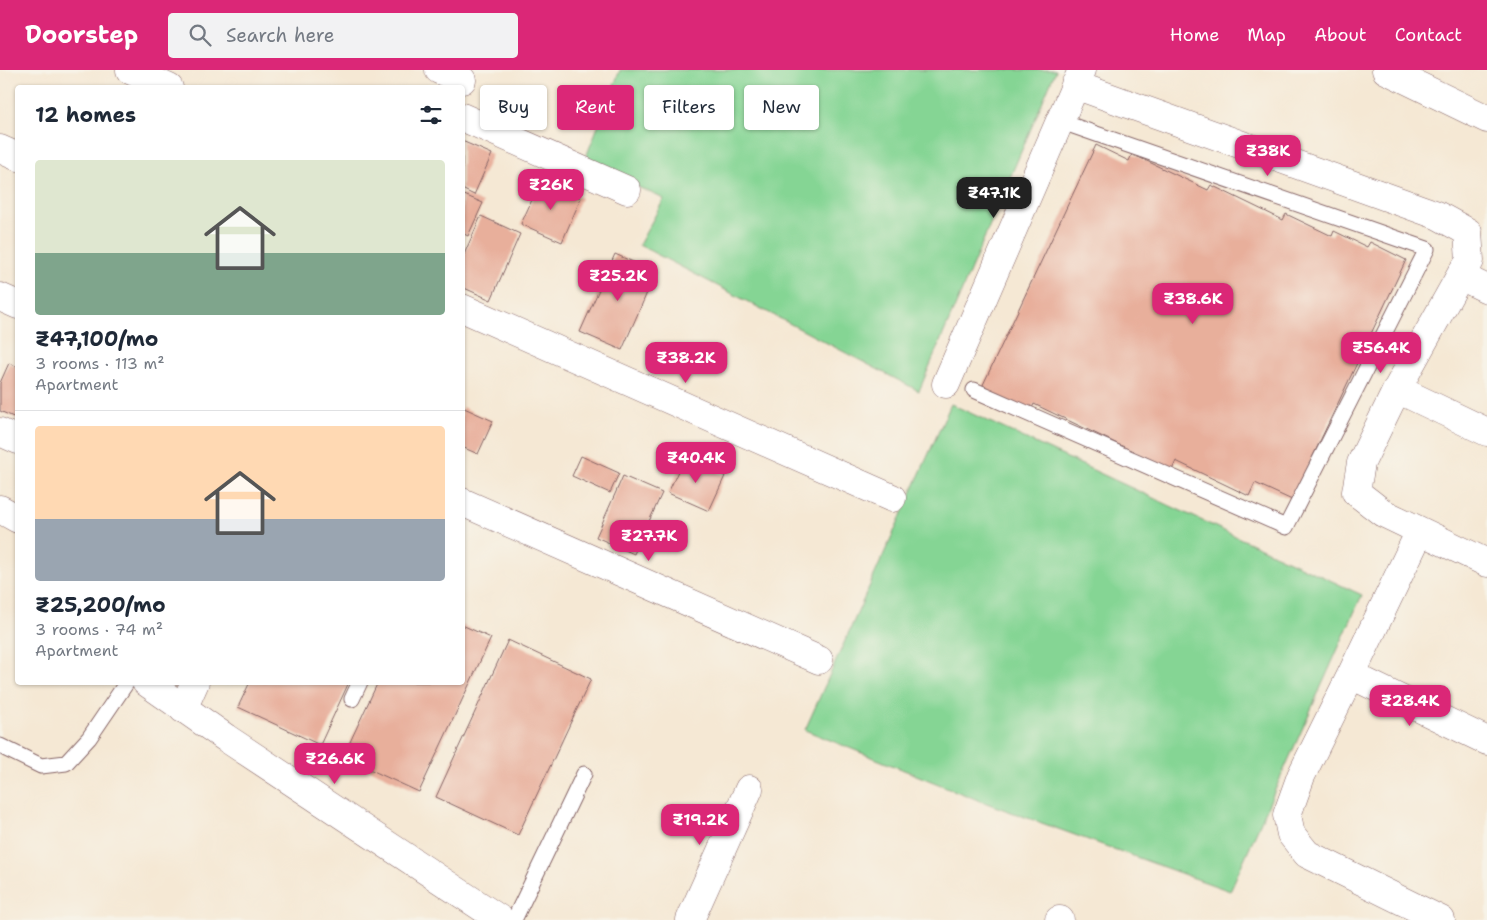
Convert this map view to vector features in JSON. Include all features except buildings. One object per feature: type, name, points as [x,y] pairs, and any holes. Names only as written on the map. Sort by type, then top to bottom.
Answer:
[{"type":"street","points":[[130,70],[162,85]]},
{"type":"street","points":[[1386,70],[1487,119]]},
{"type":"street","points":[[946,384],[1078,78],[1438,215],[1468,232],[1470,261],[1397,389],[1361,463],[1356,492],[1383,513],[1487,563]]},
{"type":"street","points":[[465,118],[627,190]]},
{"type":"street","points":[[0,149],[15,156]]},
{"type":"street","points":[[1460,276],[1487,289]]},
{"type":"street","points":[[0,297],[15,303]]},
{"type":"street","points":[[465,309],[892,498]]},
{"type":"street","points":[[1397,389],[1487,432]]},
{"type":"street","points":[[0,432],[15,439]]},
{"type":"street","points":[[465,503],[819,660]]},
{"type":"street","points":[[0,509],[15,517]]},
{"type":"street","points":[[1420,531],[1302,776],[1287,815],[1291,834],[1307,854],[1440,920]]},
{"type":"street","points":[[1351,675],[1487,741]]},
{"type":"street","points":[[150,685],[183,710],[501,920]]},
{"type":"street","points":[[183,710],[194,685]]},
{"type":"street","points":[[690,920],[749,789]]},
{"type":"lane","points":[[974,390],[1286,528],[1427,249],[1059,122]]},
{"type":"lane","points":[[0,746],[41,766],[66,763],[89,738],[126,685]]},
{"type":"lane","points":[[352,699],[359,685]]},
{"type":"lane","points":[[514,920],[584,774]]},
{"type":"green space","points":[[620,70],[1056,70],[919,391],[639,245],[664,199],[584,162],[597,130],[634,130],[634,85],[614,85]]},
{"type":"green space","points":[[951,404],[1362,595],[1230,891],[978,800],[805,730]]}]
